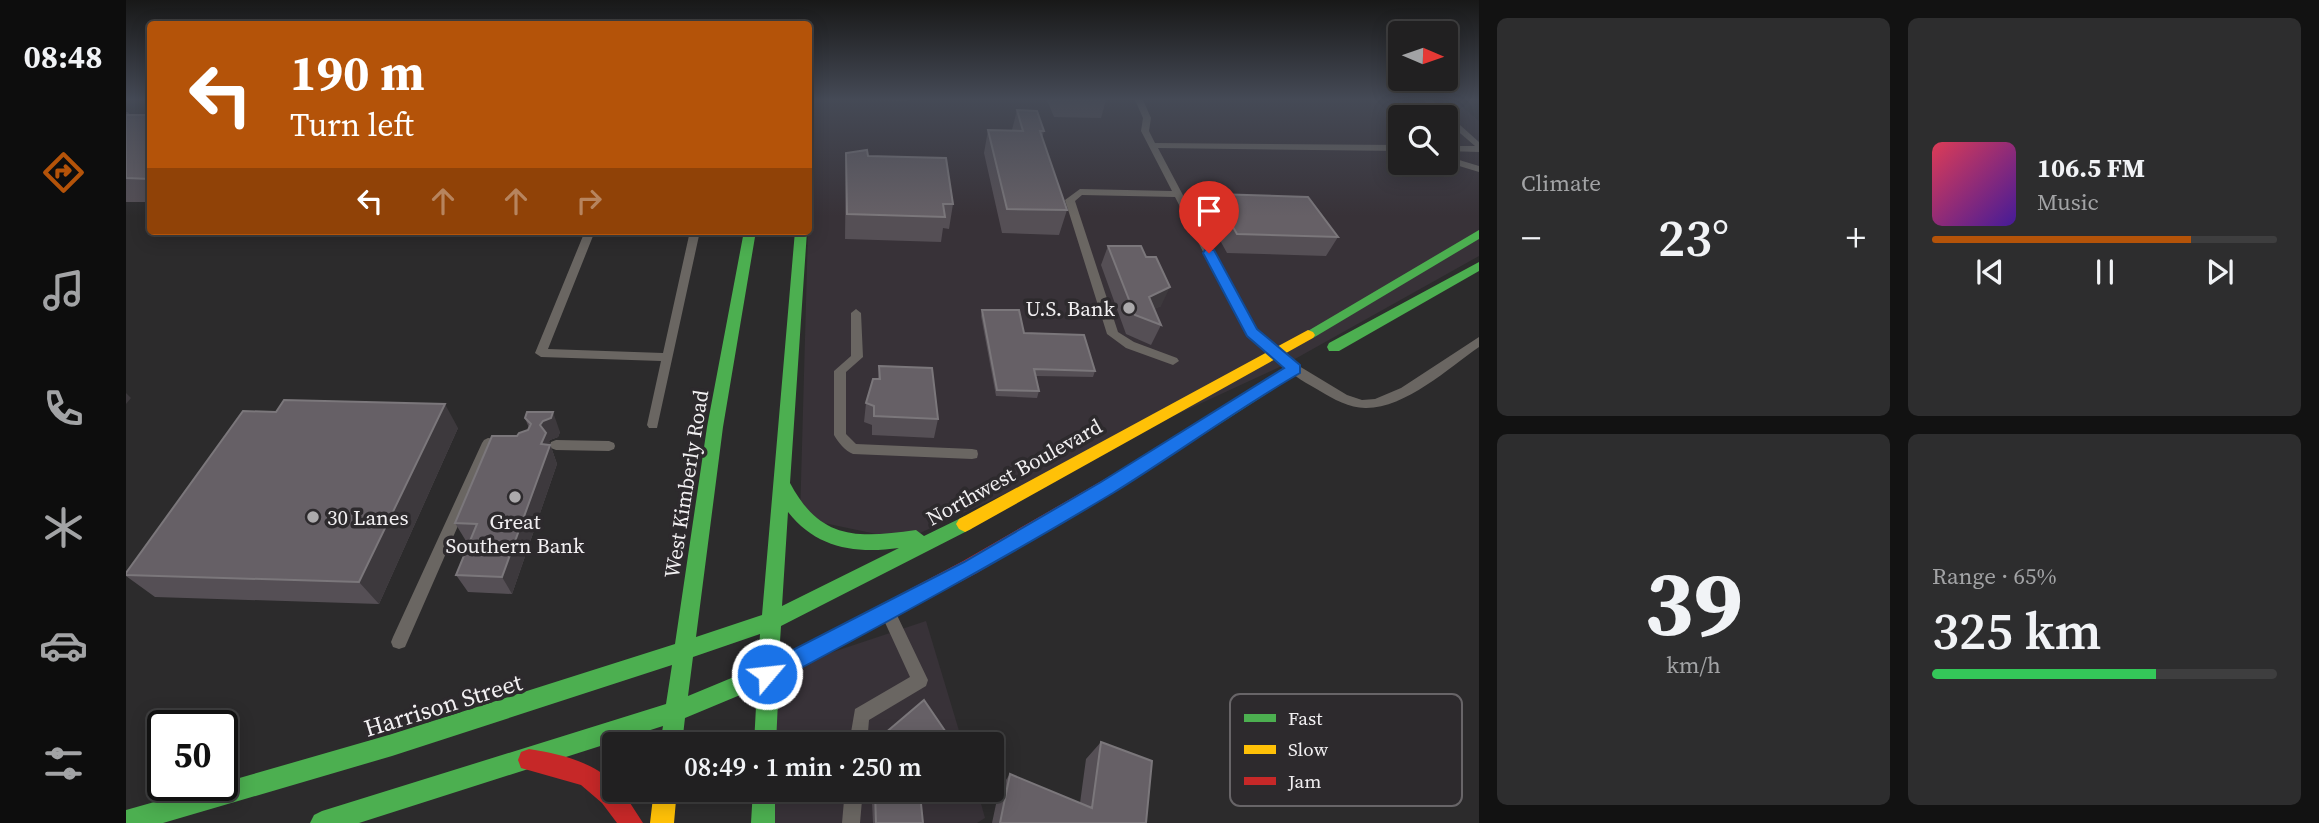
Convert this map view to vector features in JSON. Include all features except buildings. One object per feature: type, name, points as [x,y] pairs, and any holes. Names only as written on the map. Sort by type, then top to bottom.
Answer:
[{"type":"main road","name":"Northwest Boulevard","points":[[771,621],[952,531],[1275,354],[1479,234]]},
{"type":"main road","name":"West Kimberly Road","points":[[672,732],[715,427],[749,235]]},
{"type":"main road","points":[[765,732],[767,674],[801,235]]},
{"type":"main road","points":[[322,823],[674,712],[767,674],[970,568],[1222,417],[1247,397],[1479,266]]},
{"type":"main road","points":[[781,482],[793,511],[818,533],[841,542],[880,543],[952,531]]},
{"type":"main road","name":"Harrison Street","points":[[126,822],[382,748],[771,621]]},
{"type":"main road","points":[[524,759],[573,767],[601,781],[617,798],[631,823]]},
{"type":"main road","points":[[662,823],[664,802]]},
{"type":"main road","points":[[763,823],[764,802]]},
{"type":"lane","points":[[1149,138],[1252,332],[1275,354],[1306,363],[1336,395],[1363,404],[1388,401],[1479,341]]},
{"type":"lane","points":[[1153,145],[1388,149]]},
{"type":"lane","points":[[1458,149],[1479,148]]},
{"type":"lane","points":[[1458,149],[1479,156]]},
{"type":"lane","points":[[1458,163],[1479,169]]},
{"type":"lane","points":[[1173,361],[1130,345],[1113,334],[1070,200],[1080,192],[1178,194]]},
{"type":"lane","points":[[588,235],[541,353],[667,357]]},
{"type":"lane","points":[[653,425],[694,235]]},
{"type":"lane","points":[[856,313],[857,357],[840,371],[840,435],[843,441],[853,449],[972,454]]},
{"type":"lane","points":[[399,642],[488,443],[520,444]]},
{"type":"lane","points":[[556,445],[609,446]]},
{"type":"lane","points":[[859,732],[861,715],[920,680],[888,611]]},
{"type":"lane","points":[[851,823],[853,802]]},
{"type":"shaded area","points":[[812,138],[1388,138],[1388,175],[1458,175],[1458,138],[1479,138],[1479,256],[1286,364],[905,540],[800,518],[808,235],[812,235]]},
{"type":"shaded area","points":[[926,621],[959,732],[765,732],[767,674]]},
{"type":"shaded area","points":[[764,802],[981,802],[985,818],[977,823],[763,823]]},
{"type":"traffic: fast","points":[[1308,335],[1479,234]]},
{"type":"traffic: fast","points":[[673,732],[715,427],[749,235]]},
{"type":"traffic: fast","points":[[766,732],[771,621],[801,235]]},
{"type":"traffic: fast","points":[[1334,347],[1479,266]]},
{"type":"traffic: fast","points":[[1181,441],[1286,374]]},
{"type":"traffic: fast","points":[[781,482],[792,504],[805,520],[835,539],[872,543],[916,538]]},
{"type":"traffic: fast","points":[[126,822],[392,745],[602,679],[771,621],[965,524]]},
{"type":"traffic: fast","points":[[322,823],[674,712],[767,674],[902,603]]},
{"type":"traffic: fast","points":[[763,823],[764,802]]},
{"type":"traffic: slow","points":[[965,524],[1308,335]]},
{"type":"traffic: slow","points":[[662,823],[664,802]]},
{"type":"traffic: jam","points":[[902,603],[970,567],[1181,441]]},
{"type":"traffic: jam","points":[[529,760],[563,767],[589,777],[621,807],[631,823]]},
{"type":"place","name":"U.S. Bank","points":[[1129,308]]},
{"type":"place","name":"Great Southern Bank","points":[[515,497]]},
{"type":"place","name":"30 Lanes","points":[[313,517]]},
{"type":"route","points":[[767,674],[970,568],[1222,417],[1247,397],[1295,369],[1252,332],[1209,253]]}]
